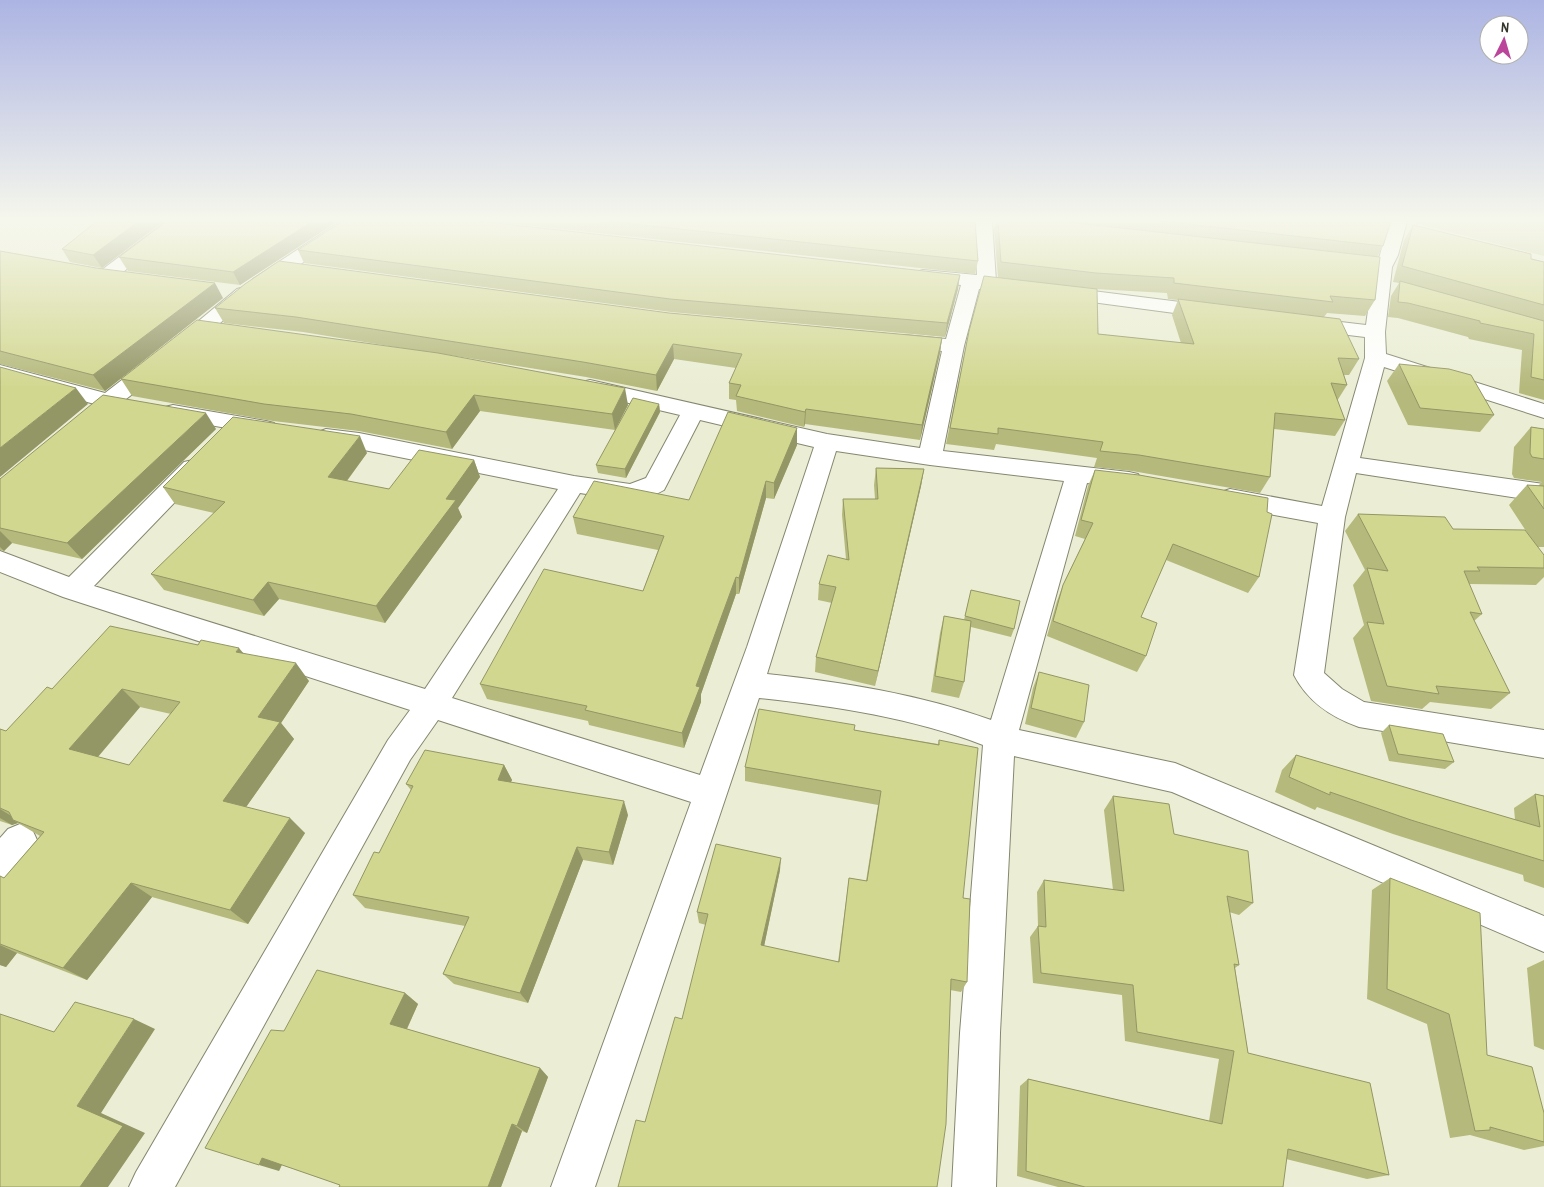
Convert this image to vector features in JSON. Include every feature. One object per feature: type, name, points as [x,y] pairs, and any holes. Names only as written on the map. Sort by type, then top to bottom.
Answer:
[{"type":"street","points":[[109,276],[134,280]]},
{"type":"street","points":[[87,419],[244,293],[271,276]]},
{"type":"street","points":[[923,276],[1010,286]]},
{"type":"street","points":[[971,282],[987,282],[987,276]]},
{"type":"street","points":[[1377,276],[1376,358],[1332,517],[1309,675],[1320,691],[1359,714],[1544,744]]},
{"type":"street","points":[[1382,276],[1400,291]]},
{"type":"street","points":[[930,457],[954,346],[971,282]]},
{"type":"street","points":[[216,290],[244,293]]},
{"type":"street","points":[[1040,290],[1227,314]]},
{"type":"street","points":[[1286,321],[1375,332]]},
{"type":"street","points":[[186,340],[248,334]]},
{"type":"street","points":[[886,340],[954,346]]},
{"type":"street","points":[[1376,358],[1544,411]]},
{"type":"street","points":[[4,376],[109,401],[292,432],[359,441],[574,484],[630,493],[646,490],[655,484],[694,410]]},
{"type":"street","points":[[567,383],[694,410],[827,442],[930,457],[1151,484]]},
{"type":"street","points":[[73,590],[238,423]]},
{"type":"street","points":[[573,1187],[748,684],[827,442]]},
{"type":"street","points":[[1347,464],[1544,493]]},
{"type":"street","points":[[974,1187],[980,1033],[999,745],[1046,575],[1078,474]]},
{"type":"street","points":[[151,1187],[399,750],[432,704],[574,484]]},
{"type":"street","points":[[1208,494],[1332,517]]},
{"type":"street","points":[[0,562],[73,590],[710,793]]},
{"type":"street","points":[[748,684],[810,691],[917,711],[1016,742],[1088,760],[1175,778],[1544,934]]},
{"type":"building","points":[[0,276],[163,276],[215,283],[93,375],[0,351]]},
{"type":"building","points":[[256,276],[394,276],[669,313],[942,338],[922,425],[806,409],[805,412],[736,396],[741,385],[729,383],[742,354],[673,344],[656,375],[296,317],[215,308]]},
{"type":"building","points":[[498,276],[960,276],[947,323],[670,299]]},
{"type":"building","points":[[984,276],[987,276],[1097,289],[1098,334],[1194,344],[1178,299],[1340,319],[1359,359],[1338,358],[1347,385],[1331,383],[1345,420],[1275,413],[1270,477],[1139,455],[1100,451],[1103,442],[998,428],[998,434],[950,428],[969,331]]},
{"type":"building","points":[[1149,276],[1378,276],[1375,300],[1330,296],[1333,302],[1174,283],[1174,278]]},
{"type":"building","points":[[1440,276],[1544,276],[1544,305]]},
{"type":"building","points":[[1400,281],[1544,321],[1544,380],[1531,377],[1534,334],[1480,323],[1480,321],[1398,302]]},
{"type":"building","points":[[197,320],[438,353],[625,388],[612,414],[474,395],[446,432],[351,414],[264,404],[121,379]]},
{"type":"building","points":[[1399,364],[1449,369],[1471,375],[1494,415],[1420,408]]},
{"type":"building","points":[[0,367],[76,388],[0,448]]},
{"type":"building","points":[[103,395],[206,413],[67,543],[0,528],[0,479]]},
{"type":"building","points":[[633,398],[659,404],[625,469],[596,465]]},
{"type":"building","points":[[728,412],[797,428],[774,483],[766,481],[739,578],[736,577],[696,686],[700,687],[682,733],[585,710],[587,706],[480,684],[544,569],[643,591],[664,536],[573,517],[594,481],[689,500]]},
{"type":"building","points":[[233,417],[360,436],[328,477],[389,489],[419,450],[474,460],[446,499],[456,500],[376,606],[268,582],[253,600],[151,574],[225,502],[163,487]]},
{"type":"building","points":[[1531,427],[1544,429],[1544,459],[1532,457],[1530,453]]},
{"type":"building","points":[[876,468],[924,469],[878,671],[816,657],[836,587],[819,584],[828,555],[849,560],[843,499],[878,499]]},
{"type":"building","points":[[1095,470],[1139,475],[1268,498],[1267,512],[1272,514],[1259,577],[1173,544],[1141,617],[1157,623],[1146,656],[1053,621],[1063,585],[1093,523],[1081,520]]},
{"type":"building","points":[[1527,485],[1544,486],[1544,509]]},
{"type":"building","points":[[1358,514],[1445,517],[1453,529],[1525,530],[1544,555],[1544,568],[1477,567],[1480,571],[1464,571],[1482,614],[1470,612],[1510,693],[1436,686],[1439,694],[1387,686],[1367,622],[1384,624],[1367,568],[1388,571]]},
{"type":"building","points":[[971,590],[1020,601],[1014,629],[965,616]]},
{"type":"building","points":[[944,616],[971,621],[964,682],[935,676]]},
{"type":"building","points":[[110,626],[198,645],[201,640],[239,648],[236,652],[296,663],[258,717],[280,722],[223,801],[290,818],[230,910],[131,883],[63,968],[0,944],[0,876],[4,878],[44,832],[13,820],[9,812],[0,808],[0,729],[6,731],[47,687],[52,689]],"holes":[[[122,689],[180,702],[129,765],[69,749]]]},
{"type":"building","points":[[1039,672],[1089,685],[1084,722],[1031,708]]},
{"type":"building","points":[[759,709],[855,725],[854,730],[939,745],[939,740],[978,748],[963,898],[970,899],[967,982],[951,979],[946,1124],[937,1187],[618,1187],[636,1120],[645,1122],[675,1017],[682,1019],[708,914],[697,912],[716,844],[781,858],[761,945],[839,962],[849,878],[867,881],[881,791],[745,767]]},
{"type":"building","points":[[1389,725],[1443,734],[1454,762],[1398,754]]},
{"type":"building","points":[[425,750],[504,765],[498,780],[624,801],[609,852],[577,847],[520,993],[443,974],[469,917],[353,895],[374,852],[379,853],[413,786],[406,784]]},
{"type":"building","points":[[1296,755],[1540,827],[1535,794],[1544,796],[1544,861],[1411,820],[1330,792],[1330,795],[1289,777]]},
{"type":"building","points":[[1113,796],[1169,804],[1174,834],[1248,851],[1253,903],[1227,896],[1239,965],[1234,964],[1248,1053],[1370,1083],[1389,1175],[1288,1149],[1283,1187],[1085,1187],[1026,1171],[1028,1079],[1222,1124],[1234,1051],[1137,1032],[1133,985],[1041,973],[1038,926],[1046,927],[1044,880],[1124,891]]},
{"type":"building","points":[[1390,878],[1480,913],[1487,1055],[1532,1067],[1544,1113],[1544,1142],[1490,1127],[1490,1130],[1475,1131],[1449,1014],[1387,989]]},
{"type":"building","points":[[317,970],[405,993],[390,1024],[540,1068],[517,1126],[512,1124],[488,1187],[339,1187],[340,1185],[262,1158],[259,1165],[205,1148],[271,1030],[284,1031]]},
{"type":"building","points":[[75,1002],[134,1019],[77,1106],[123,1126],[80,1187],[0,1187],[0,1014],[54,1032]]}]
